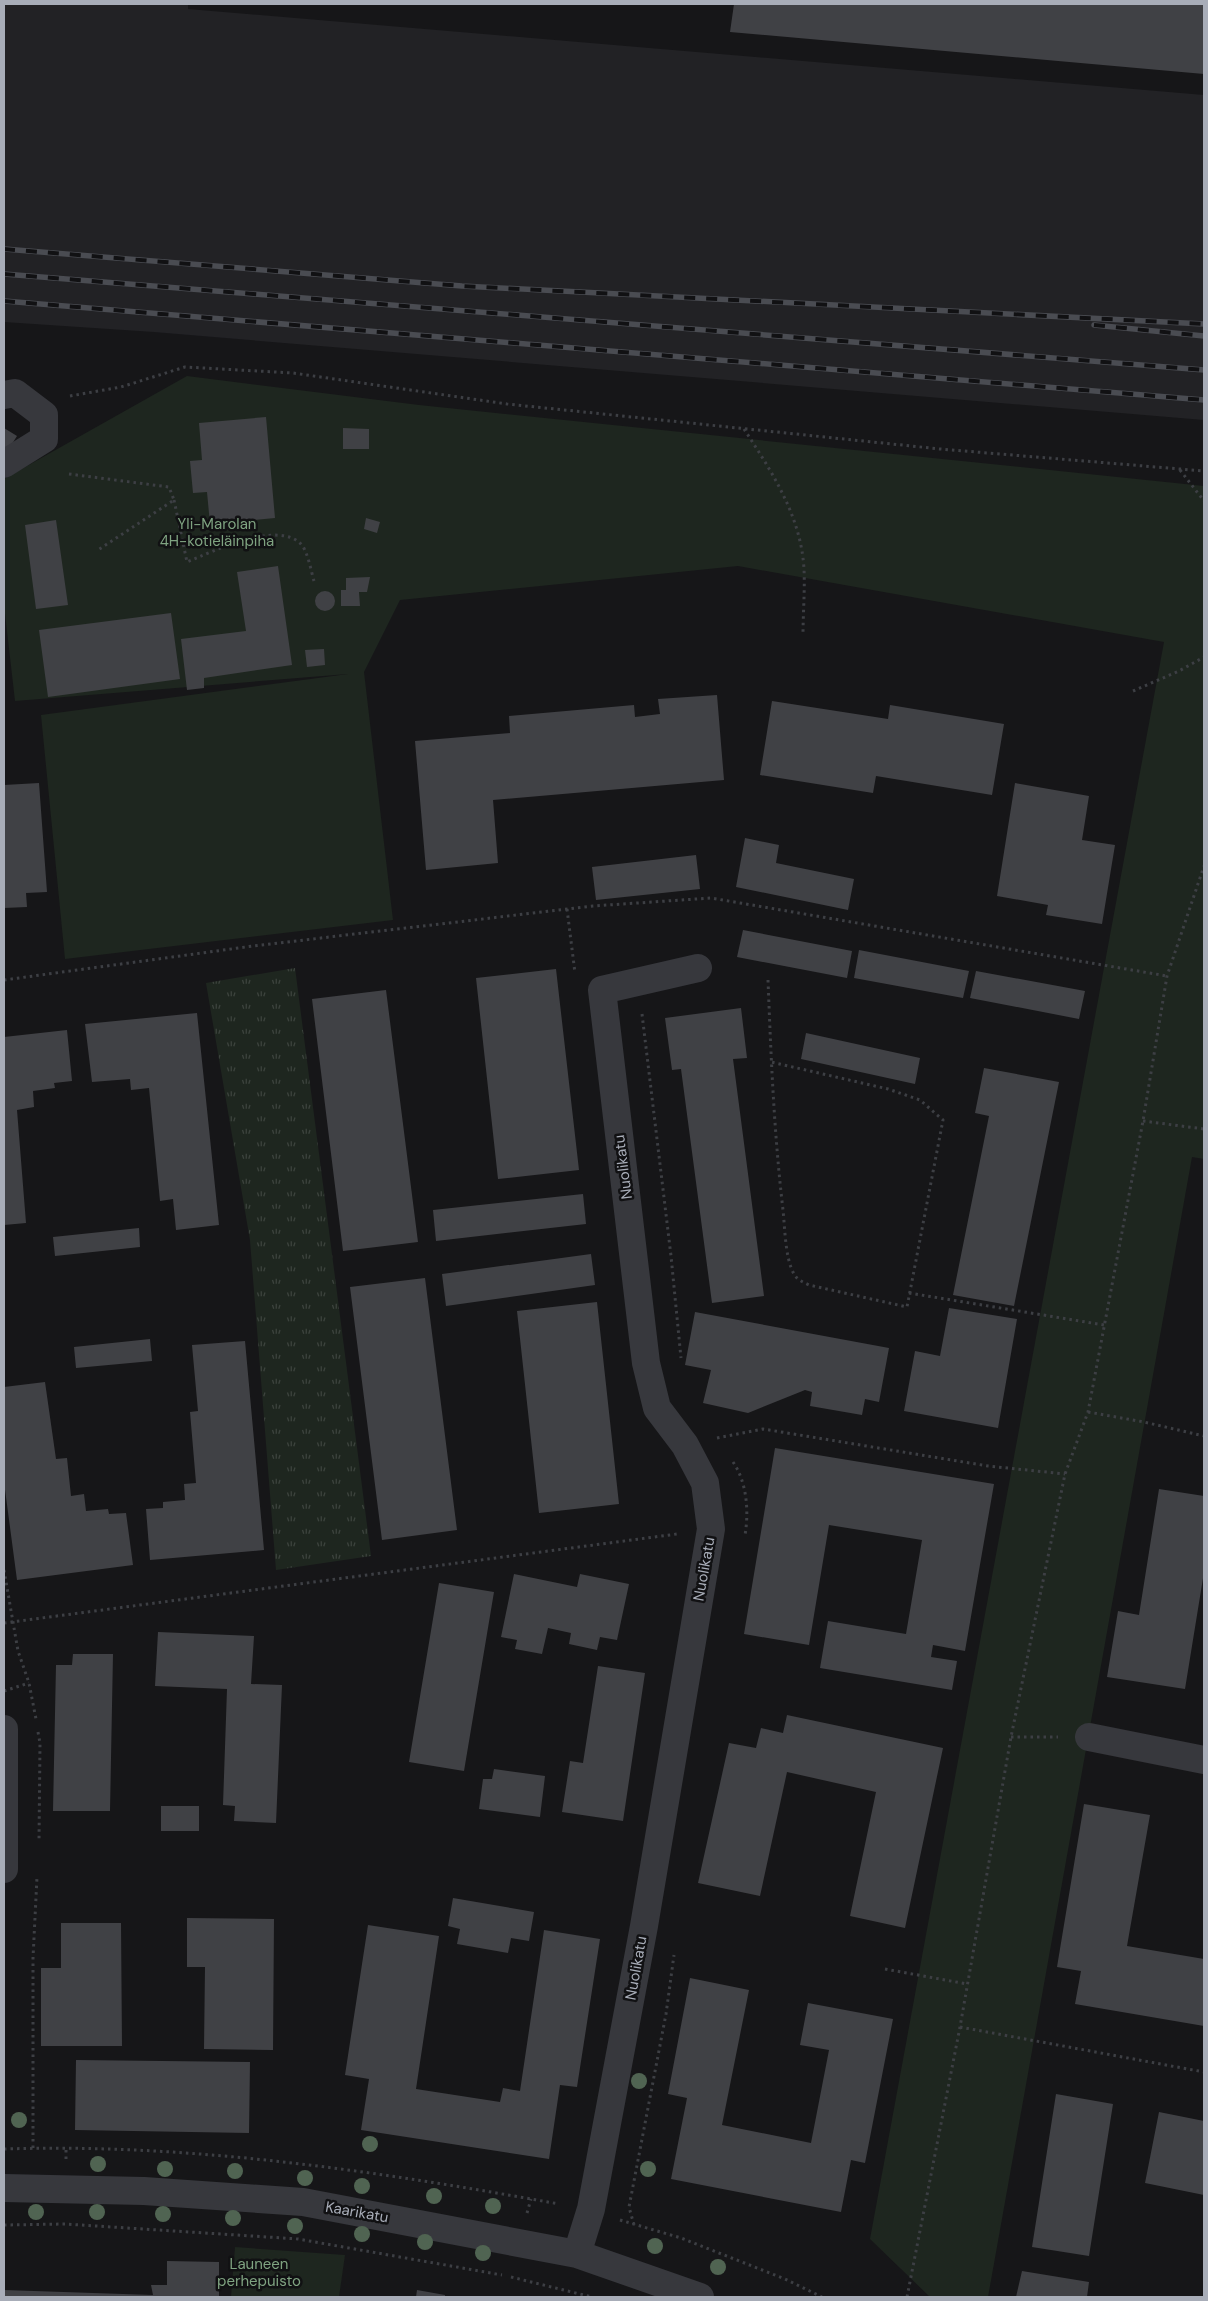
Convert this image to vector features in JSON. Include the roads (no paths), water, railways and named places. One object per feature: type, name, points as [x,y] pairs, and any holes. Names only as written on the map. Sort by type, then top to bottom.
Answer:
[{"type":"street","points":[[4,395],[15,393],[44,415],[44,439],[4,464]]},
{"type":"street","name":"Nuolikatu","points":[[578,2254],[591,2209],[624,2033],[711,1529],[705,1482],[685,1445],[657,1408],[646,1362],[602,990],[698,968]]},
{"type":"street","points":[[4,1730],[4,1869]]},
{"type":"street","points":[[1089,1737],[1204,1760]]},
{"type":"street","name":"Kaarikatu","points":[[4,2188],[144,2190],[303,2202],[578,2254],[700,2297]]},
{"type":"railway","points":[[4,249],[462,286],[1204,324]]},
{"type":"railway","points":[[4,274],[1204,370]]},
{"type":"railway","points":[[4,301],[1204,400]]},
{"type":"railway","points":[[1094,325],[1204,336]]},
{"type":"park label","name":"Yli-Marolan 4H-kotieläinpiha","points":[[217,532]]},
{"type":"park label","name":"Launeen perhepuisto","points":[[259,2272]]}]
